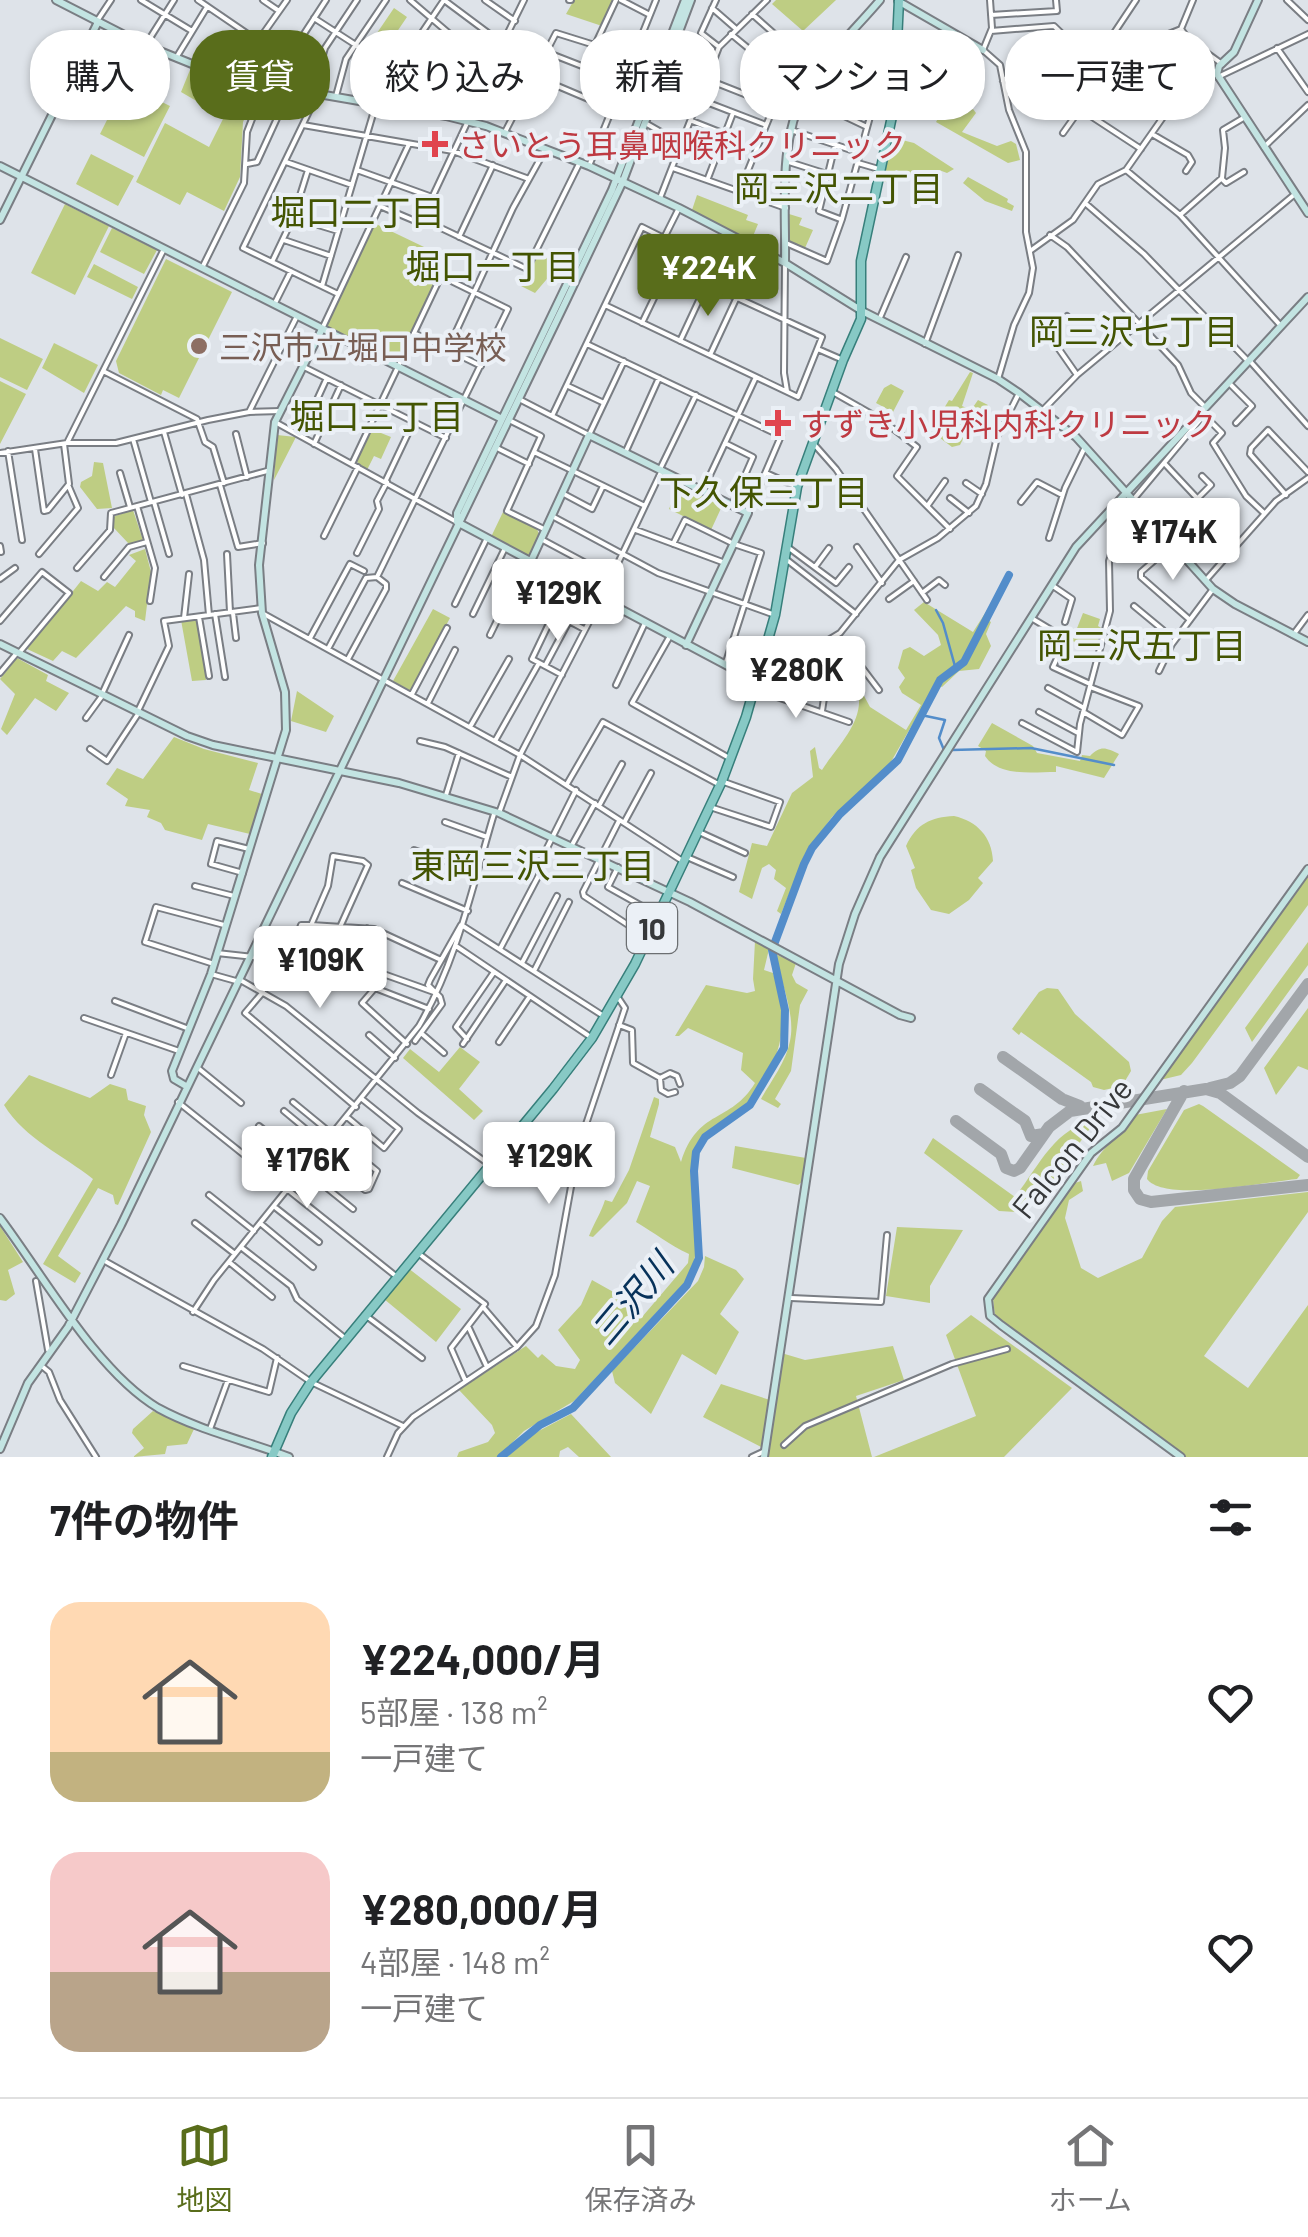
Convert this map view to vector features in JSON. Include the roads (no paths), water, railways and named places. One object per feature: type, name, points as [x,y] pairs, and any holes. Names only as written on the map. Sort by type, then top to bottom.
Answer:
[{"type":"main road","name":"10","points":[[897,30],[898,1]]},
{"type":"main road","name":"10","points":[[272,1454],[311,1382],[592,1038],[648,938],[721,783],[775,615],[798,488],[862,311],[862,261],[891,120]]},
{"type":"street","points":[[56,0],[112,30]]},
{"type":"street","points":[[0,220],[111,0]]},
{"type":"street","points":[[141,0],[190,30]]},
{"type":"street","points":[[154,30],[174,0]]},
{"type":"street","points":[[198,0],[258,42],[286,0]]},
{"type":"street","points":[[263,0],[279,11]]},
{"type":"street","points":[[306,30],[326,0]]},
{"type":"street","points":[[330,40],[358,0]]},
{"type":"street","points":[[365,30],[386,0]]},
{"type":"street","points":[[410,0],[447,30]]},
{"type":"street","points":[[423,30],[444,0],[484,30]]},
{"type":"street","points":[[485,0],[515,21]]},
{"type":"street","points":[[510,30],[524,0]]},
{"type":"street","points":[[603,30],[619,0],[650,15]]},
{"type":"street","points":[[644,30],[656,0]]},
{"type":"street","points":[[0,1450],[28,1382],[72,1320],[103,1260],[495,448],[646,123],[688,0]]},
{"type":"street","points":[[457,522],[620,180],[688,0]]},
{"type":"street","points":[[702,30],[716,0]]},
{"type":"street","points":[[720,46],[767,0]]},
{"type":"street","points":[[855,30],[880,0]]},
{"type":"street","points":[[985,47],[991,31],[990,0]]},
{"type":"street","points":[[991,15],[1057,11],[1056,0]]},
{"type":"street","points":[[1117,30],[1136,0]]},
{"type":"street","points":[[1193,0],[1181,29],[1219,70],[1244,117],[1308,212]]},
{"type":"street","points":[[1219,70],[1234,52],[1258,0]]},
{"type":"street","points":[[1287,0],[1308,20]]},
{"type":"street","points":[[898,1],[949,30]]},
{"type":"street","points":[[193,30],[208,6]]},
{"type":"street","points":[[712,8],[736,29]]},
{"type":"street","points":[[731,34],[771,67],[788,46],[752,14]]},
{"type":"street","points":[[314,18],[350,42]]},
{"type":"street","points":[[991,31],[1054,26],[1058,30]]},
{"type":"street","points":[[176,58],[190,34]]},
{"type":"street","points":[[1215,73],[1308,34]]},
{"type":"street","points":[[1277,48],[1308,92]]},
{"type":"street","points":[[985,51],[1000,65],[1009,110],[1027,160],[1026,232],[1032,283],[998,379]]},
{"type":"street","points":[[336,96],[350,53]]},
{"type":"street","points":[[170,56],[190,62]]},
{"type":"street","points":[[330,95],[350,99]]},
{"type":"street","points":[[1264,147],[1308,106]]},
{"type":"street","points":[[720,108],[766,126]]},
{"type":"street","points":[[708,180],[732,112]]},
{"type":"street","points":[[1244,117],[1223,130],[1222,178],[1226,183],[1244,172]]},
{"type":"street","points":[[202,268],[239,196],[247,164],[247,132],[252,120]]},
{"type":"street","points":[[247,164],[256,162],[276,120]]},
{"type":"street","points":[[305,120],[243,248],[338,294]]},
{"type":"street","points":[[322,286],[372,120]]},
{"type":"street","points":[[463,120],[546,148],[660,198],[786,263],[862,311],[998,379],[1043,410],[1085,447],[1213,589],[1308,642]]},
{"type":"street","points":[[505,132],[511,120]]},
{"type":"street","points":[[589,166],[608,120]]},
{"type":"street","points":[[660,198],[691,120],[725,134]]},
{"type":"street","points":[[740,191],[768,120]]},
{"type":"street","points":[[787,391],[786,162],[794,120]]},
{"type":"street","points":[[853,120],[868,127]]},
{"type":"street","points":[[786,243],[827,261],[870,120]]},
{"type":"street","points":[[1062,133],[1072,120]]},
{"type":"street","points":[[1097,120],[1141,149]]},
{"type":"street","points":[[1030,252],[1073,220],[1098,184],[1126,170],[1160,120]]},
{"type":"street","points":[[380,206],[420,223],[468,121]]},
{"type":"street","points":[[646,123],[682,143],[717,155]]},
{"type":"street","points":[[303,126],[453,151],[529,180]]},
{"type":"street","points":[[791,130],[860,154]]},
{"type":"street","points":[[1151,134],[1188,155],[1192,162],[1186,172]]},
{"type":"street","points":[[186,1086],[172,1076],[179,1051],[211,974],[286,730],[286,700],[262,611],[258,576],[276,422],[409,144]]},
{"type":"street","points":[[835,145],[819,211],[842,219]]},
{"type":"street","points":[[448,349],[546,148]]},
{"type":"street","points":[[285,162],[352,185]]},
{"type":"street","points":[[422,219],[527,269],[580,162]]},
{"type":"street","points":[[786,162],[827,174]]},
{"type":"street","points":[[858,162],[882,170]]},
{"type":"street","points":[[459,237],[493,165]]},
{"type":"street","points":[[0,166],[464,402],[541,436],[507,511],[545,530]]},
{"type":"street","points":[[673,168],[786,208]]},
{"type":"street","points":[[272,262],[293,218],[308,170]]},
{"type":"street","points":[[357,170],[432,197]]},
{"type":"street","points":[[1126,170],[1180,215],[1282,326]]},
{"type":"street","points":[[1180,215],[1222,178]]},
{"type":"street","points":[[1043,410],[1078,375],[1295,194]]},
{"type":"street","points":[[1085,203],[1144,254],[1308,426]]},
{"type":"street","points":[[664,238],[679,208]]},
{"type":"street","points":[[293,218],[338,231]]},
{"type":"street","points":[[552,416],[642,227],[750,281],[710,355]]},
{"type":"street","points":[[1050,234],[1067,247],[1178,365],[1191,393],[1222,433],[1213,443],[1246,496],[1265,514]]},
{"type":"street","points":[[282,239],[331,256]]},
{"type":"street","points":[[642,323],[680,246]]},
{"type":"street","points":[[39,554],[78,508],[68,486],[65,443],[164,249]]},
{"type":"street","points":[[925,344],[958,255]]},
{"type":"street","points":[[879,320],[906,257]]},
{"type":"street","points":[[680,340],[716,264]]},
{"type":"street","points":[[274,304],[291,271]]},
{"type":"street","points":[[324,536],[441,276],[508,309],[377,577]]},
{"type":"street","points":[[606,306],[798,396],[822,338],[707,284]]},
{"type":"street","points":[[752,1457],[764,1454],[837,981],[850,926],[880,856],[1076,547],[1308,297]]},
{"type":"street","points":[[250,412],[297,316]]},
{"type":"street","points":[[1066,316],[1047,332],[1078,375]]},
{"type":"street","points":[[414,333],[481,366]]},
{"type":"street","points":[[586,344],[782,436],[686,645]]},
{"type":"street","points":[[818,348],[842,360]]},
{"type":"street","points":[[490,634],[541,539],[624,361]]},
{"type":"street","points":[[304,367],[446,438]]},
{"type":"street","points":[[103,371],[199,422],[205,442],[214,447],[238,547],[262,542]]},
{"type":"street","points":[[702,490],[756,377]]},
{"type":"street","points":[[324,422],[310,415],[327,378]]},
{"type":"street","points":[[625,452],[659,378]]},
{"type":"street","points":[[1229,382],[1252,406],[1236,423]]},
{"type":"street","points":[[314,444],[342,385]]},
{"type":"street","points":[[567,385],[604,403]]},
{"type":"street","points":[[831,391],[882,420],[918,447],[897,476],[950,529]]},
{"type":"street","points":[[796,660],[840,633],[899,560],[970,512],[982,494],[997,437],[1019,393]]},
{"type":"street","points":[[416,1042],[464,926],[487,837],[520,754],[602,599],[696,395]]},
{"type":"street","points":[[518,399],[748,513]]},
{"type":"street","points":[[0,453],[65,443],[107,444],[250,412],[281,411]]},
{"type":"street","points":[[1022,724],[1078,752],[1078,733],[1110,610],[1109,561],[1120,526],[1203,411]]},
{"type":"street","points":[[357,553],[414,421]]},
{"type":"street","points":[[276,422],[725,665],[755,685],[849,722]]},
{"type":"street","points":[[164,430],[204,560],[225,677]]},
{"type":"street","points":[[1205,582],[1265,514],[1286,495],[1308,475],[1268,430],[1250,454],[1286,495]]},
{"type":"street","points":[[236,434],[247,476]]},
{"type":"street","points":[[133,438],[169,554]]},
{"type":"street","points":[[725,443],[753,457],[732,505]]},
{"type":"street","points":[[813,443],[829,459],[927,600]]},
{"type":"street","points":[[1049,538],[1062,495],[1085,447]]},
{"type":"street","points":[[35,448],[44,510],[68,486]]},
{"type":"street","points":[[495,448],[528,464]]},
{"type":"street","points":[[8,452],[22,540]]},
{"type":"street","points":[[534,452],[645,506]]},
{"type":"street","points":[[1164,464],[1226,528]]},
{"type":"street","points":[[77,568],[110,530],[109,515],[271,470]]},
{"type":"street","points":[[766,472],[798,488]]},
{"type":"street","points":[[120,473],[155,568],[150,601]]},
{"type":"street","points":[[1199,497],[1211,484],[1202,476]]},
{"type":"street","points":[[927,506],[946,480]]},
{"type":"street","points":[[966,482],[982,494]]},
{"type":"street","points":[[1022,502],[1037,482],[1062,495]]},
{"type":"street","points":[[562,492],[592,509],[604,486]]},
{"type":"street","points":[[950,498],[970,512]]},
{"type":"street","points":[[552,516],[658,573],[775,615]]},
{"type":"street","points":[[673,544],[685,520],[761,553],[725,665]]},
{"type":"street","points":[[634,530],[725,563]]},
{"type":"street","points":[[455,604],[487,538]]},
{"type":"street","points":[[541,539],[612,577]]},
{"type":"street","points":[[104,578],[129,547],[148,542]]},
{"type":"street","points":[[1171,546],[1141,572],[1141,577],[1190,620]]},
{"type":"street","points":[[857,547],[882,583]]},
{"type":"street","points":[[473,614],[505,548]]},
{"type":"street","points":[[788,548],[836,584],[850,567]]},
{"type":"street","points":[[815,567],[829,548]]},
{"type":"street","points":[[227,554],[236,638]]},
{"type":"street","points":[[787,560],[856,614]]},
{"type":"street","points":[[310,638],[350,564],[364,572]]},
{"type":"street","points":[[0,578],[15,568]]},
{"type":"street","points":[[521,618],[546,569]]},
{"type":"street","points":[[0,621],[42,572],[69,592],[0,673]]},
{"type":"street","points":[[184,618],[189,574]]},
{"type":"street","points":[[328,648],[366,578],[377,577],[386,589],[348,658]]},
{"type":"street","points":[[922,594],[939,580],[945,584]]},
{"type":"street","points":[[889,599],[914,581]]},
{"type":"street","points":[[1052,586],[1073,602],[1065,622]]},
{"type":"street","points":[[1159,670],[1172,644],[1213,589]]},
{"type":"street","points":[[1134,606],[1163,630],[1162,637],[1172,644]]},
{"type":"street","points":[[544,608],[586,630]]},
{"type":"street","points":[[90,749],[106,761],[137,714],[168,646],[164,621],[262,611],[520,754],[685,859],[733,877]]},
{"type":"street","points":[[554,613],[532,659],[562,676]]},
{"type":"street","points":[[1293,634],[1308,614]]},
{"type":"street","points":[[200,616],[209,676]]},
{"type":"street","points":[[1032,618],[1063,637]]},
{"type":"street","points":[[495,741],[570,621]]},
{"type":"street","points":[[616,685],[645,623]]},
{"type":"street","points":[[412,694],[447,628]]},
{"type":"street","points":[[86,718],[101,696],[129,635]]},
{"type":"street","points":[[670,636],[632,704],[731,759]]},
{"type":"street","points":[[0,644],[137,714],[213,745],[446,795],[497,812],[669,892],[911,1018]]},
{"type":"street","points":[[765,649],[829,666],[845,668],[857,662],[879,690]]},
{"type":"street","points":[[428,703],[455,650]]},
{"type":"street","points":[[1048,688],[1122,735],[1139,706],[1053,667],[1059,654]]},
{"type":"street","points":[[470,727],[509,659]]},
{"type":"street","points":[[821,712],[829,666]]},
{"type":"street","points":[[1039,712],[1078,733]]},
{"type":"street","points":[[566,784],[603,722],[721,783],[780,802],[771,827],[710,806]]},
{"type":"street","points":[[420,741],[460,753],[512,777]]},
{"type":"street","points":[[446,795],[460,753]]},
{"type":"street","points":[[572,845],[622,764]]},
{"type":"street","points":[[648,938],[584,896],[599,858],[651,773]]},
{"type":"street","points":[[538,866],[576,790]]},
{"type":"street","points":[[445,822],[487,837]]},
{"type":"street","points":[[698,832],[745,853]]},
{"type":"street","points":[[242,872],[210,864],[217,840],[250,850]]},
{"type":"street","points":[[414,850],[478,873]]},
{"type":"street","points":[[312,925],[328,886],[334,856],[368,865],[340,926]]},
{"type":"street","points":[[618,868],[608,887],[658,915]]},
{"type":"street","name":"Falcon Drive","points":[[1181,1457],[1001,1325],[988,1310],[988,1299],[1091,1153],[1122,1128],[1308,870]]},
{"type":"street","points":[[500,949],[540,873]]},
{"type":"street","points":[[402,883],[468,911]]},
{"type":"street","points":[[195,886],[235,896]]},
{"type":"street","points":[[522,963],[557,896]]},
{"type":"street","points":[[534,970],[570,902]]},
{"type":"street","points":[[214,964],[145,942],[156,907],[226,926]]},
{"type":"street","points":[[217,953],[288,961],[301,924],[379,930],[441,960]]},
{"type":"street","points":[[193,1312],[260,1223],[442,1004],[428,983],[461,924],[605,1018]]},
{"type":"street","points":[[354,964],[367,928]]},
{"type":"street","points":[[296,943],[435,993]]},
{"type":"street","points":[[456,946],[592,1038]]},
{"type":"street","points":[[494,972],[456,1028],[465,1042],[506,980]]},
{"type":"street","points":[[211,974],[237,980],[286,1006],[490,1164]]},
{"type":"street","points":[[407,1044],[362,1003],[375,988],[428,1009]]},
{"type":"street","points":[[263,992],[245,1013],[356,1107]]},
{"type":"street","points":[[499,1042],[530,996]]},
{"type":"street","points":[[386,1457],[403,1426],[517,1348],[536,1326],[555,1275],[578,1148],[625,1008],[617,998]]},
{"type":"street","points":[[115,1001],[188,1029]]},
{"type":"street","points":[[84,1018],[179,1051]]},
{"type":"street","points":[[619,1025],[632,1030],[633,1063],[660,1078]]},
{"type":"street","points":[[418,1032],[444,1052]]},
{"type":"street","points":[[111,1075],[126,1033]]},
{"type":"street","points":[[368,1035],[396,1058]]},
{"type":"street","points":[[196,1066],[241,1104]]},
{"type":"street","points":[[660,1078],[674,1074],[680,1084]]},
{"type":"street","points":[[660,1078],[661,1090],[675,1092]]},
{"type":"street","points":[[347,1117],[384,1148],[399,1129],[362,1099]]},
{"type":"street","points":[[178,1102],[397,1277]]},
{"type":"street","points":[[293,1102],[377,1171],[370,1189],[365,1190],[318,1152]]},
{"type":"street","points":[[284,1111],[324,1145]]},
{"type":"street","points":[[259,1126],[353,1208]]},
{"type":"street","points":[[209,1195],[254,1231]]},
{"type":"street","points":[[274,1207],[319,1242]]},
{"type":"street","points":[[0,1218],[72,1320],[139,1394],[162,1410],[272,1454],[289,1457]]},
{"type":"street","points":[[195,1223],[236,1254]]},
{"type":"street","points":[[260,1223],[313,1267]]},
{"type":"street","points":[[790,1298],[881,1302],[886,1235]]},
{"type":"street","points":[[241,1247],[291,1286],[294,1297],[346,1339]]},
{"type":"street","points":[[417,1253],[485,1304],[517,1348]]},
{"type":"street","points":[[103,1260],[277,1358],[311,1382],[403,1426]]},
{"type":"street","points":[[229,1262],[272,1296]]},
{"type":"street","points":[[36,1281],[49,1354]]},
{"type":"street","points":[[465,1380],[451,1348],[483,1306]]},
{"type":"street","points":[[365,1316],[422,1358]]},
{"type":"street","points":[[468,1326],[488,1367]]},
{"type":"street","points":[[784,1445],[805,1426],[952,1364],[1007,1349]]},
{"type":"street","points":[[183,1366],[270,1392],[277,1358]]},
{"type":"street","points":[[40,1365],[49,1372],[60,1400],[96,1457]]},
{"type":"street","points":[[210,1428],[228,1380]]},
{"type":"waterway","name":"三沢川","points":[[501,1457],[540,1425],[573,1408],[687,1285],[699,1258],[696,1152],[705,1137],[750,1105],[784,1048],[785,1010],[772,950],[804,864],[840,814],[898,760],[940,680],[964,662],[1009,575]]},
{"type":"waterway","points":[[936,610],[956,670]]},
{"type":"waterway","points":[[921,715],[945,720],[939,738],[944,750]]},
{"type":"waterway","points":[[952,750],[1031,748],[1114,765]]},
{"type":"place","name":"さいとう耳鼻咽喉科クリニック","points":[[435,144]]},
{"type":"place","name":"三沢市立堀口中学校","points":[[199,346]]},
{"type":"place","name":"すずき小児科内科クリニック","points":[[778,423]]},
{"type":"district","name":"岡三沢二丁目","points":[[839,187]]},
{"type":"district","name":"堀口二丁目","points":[[358,211]]},
{"type":"district","name":"堀口一丁目","points":[[493,265]]},
{"type":"district","name":"岡三沢七丁目","points":[[1134,330]]},
{"type":"district","name":"堀口三丁目","points":[[377,415]]},
{"type":"district","name":"下久保三丁目","points":[[764,491]]},
{"type":"district","name":"岡三沢五丁目","points":[[1142,644]]},
{"type":"district","name":"東岡三沢三丁目","points":[[533,864]]}]
